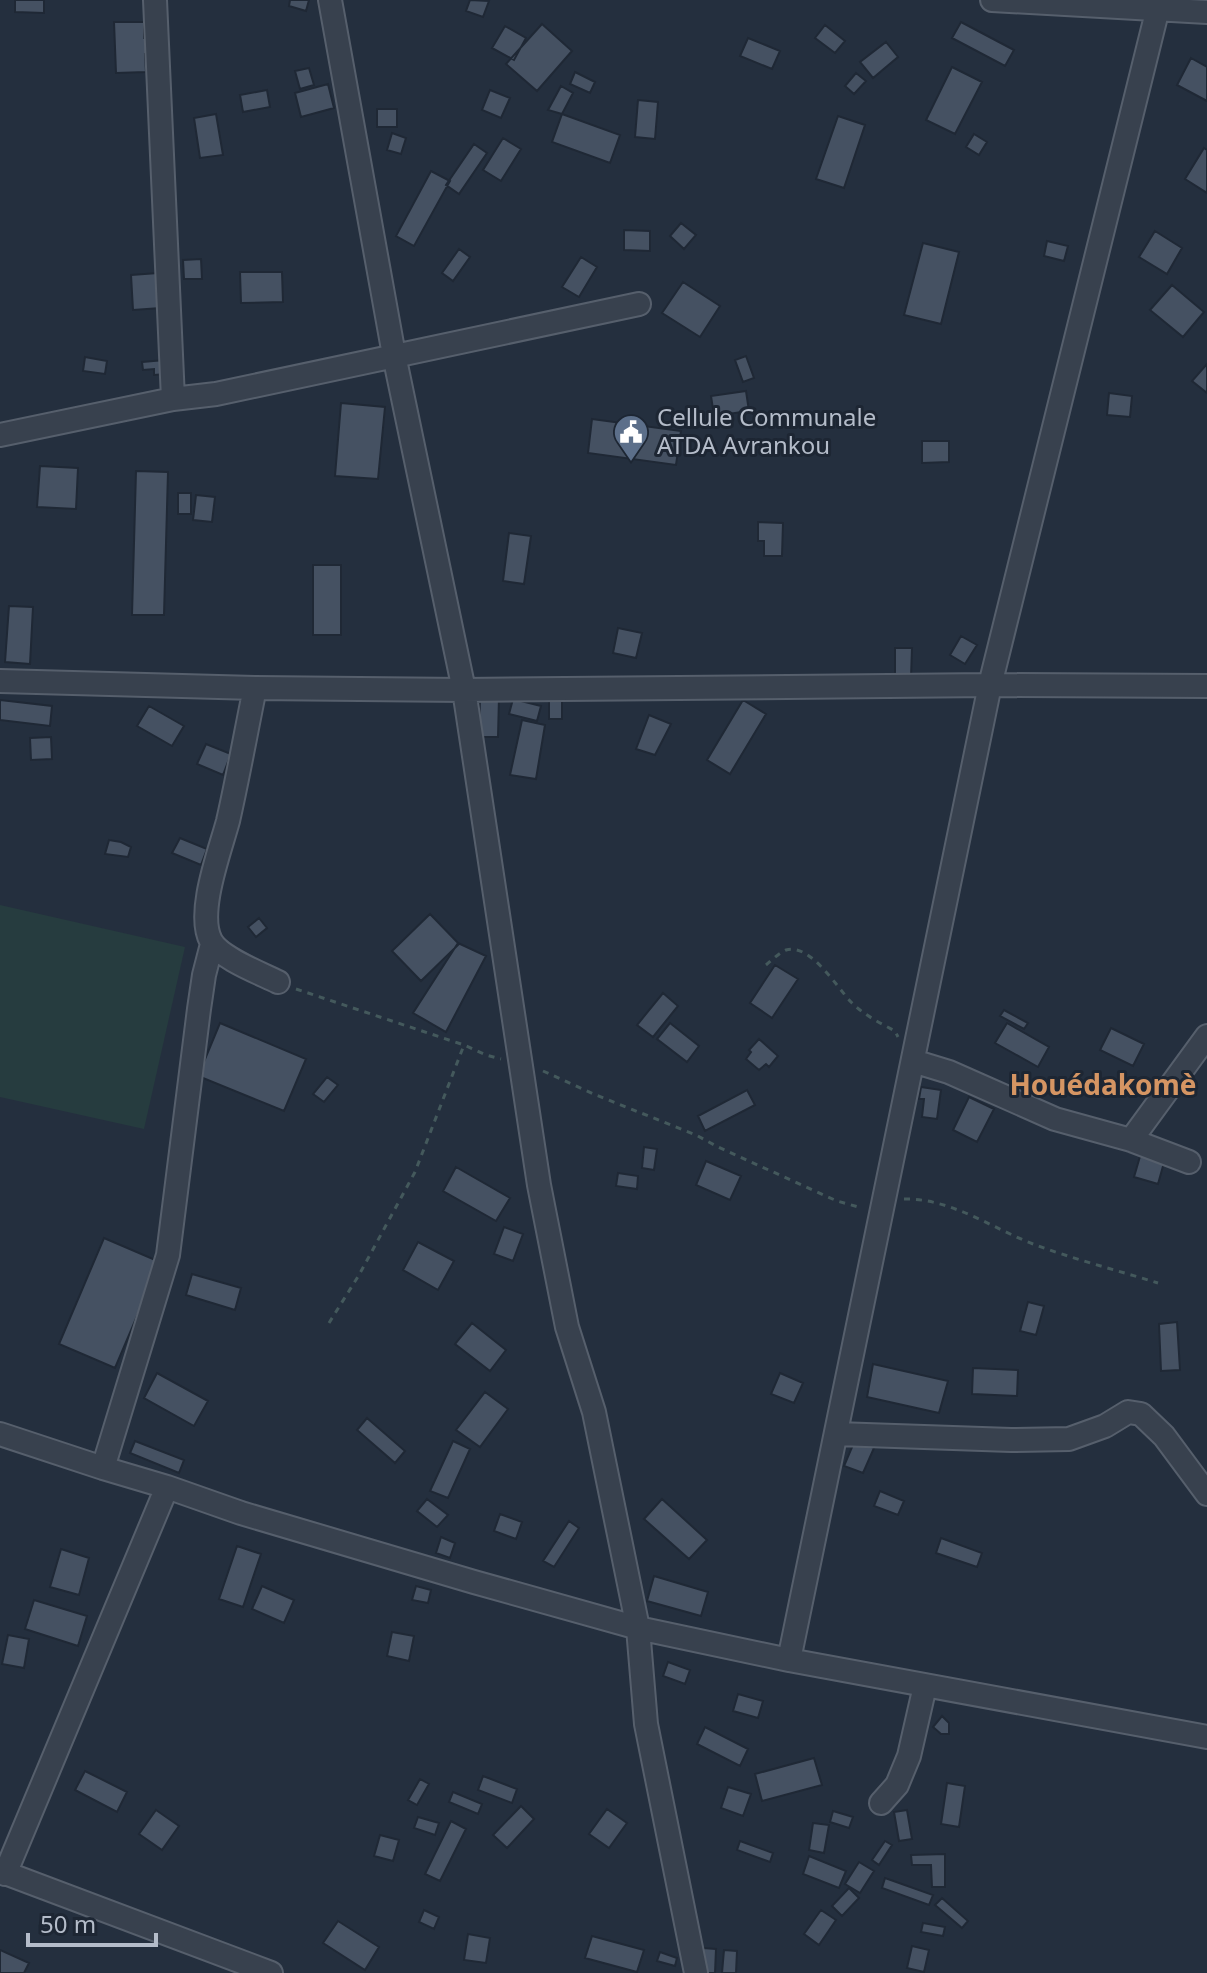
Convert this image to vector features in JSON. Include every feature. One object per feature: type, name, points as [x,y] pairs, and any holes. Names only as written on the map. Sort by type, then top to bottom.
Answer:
[{"type":"street","points":[[155,0],[173,399]]},
{"type":"street","points":[[330,0],[394,355],[464,690],[539,1185],[567,1327],[594,1412],[638,1628],[646,1724],[696,1973]]},
{"type":"street","points":[[992,0],[1159,5],[1207,12]]},
{"type":"street","points":[[789,1660],[990,685],[1159,5]]},
{"type":"street","points":[[0,435],[173,399],[216,394],[639,304]]},
{"type":"street","points":[[0,681],[464,690],[1207,686]]},
{"type":"street","points":[[255,688],[213,873],[206,930],[212,944],[230,958],[278,982]]},
{"type":"street","points":[[103,1468],[168,1255],[199,1009],[212,944]]},
{"type":"street","points":[[1131,1140],[1207,1036]]},
{"type":"street","points":[[913,1061],[949,1072],[1055,1119],[1131,1140],[1189,1162]]},
{"type":"street","points":[[837,1434],[1069,1439],[1105,1426],[1128,1412],[1141,1414],[1164,1436],[1207,1494]]},
{"type":"street","points":[[0,1434],[270,1522],[638,1628],[789,1660],[1207,1737]]},
{"type":"street","points":[[167,1487],[3,1872],[271,1973]]},
{"type":"street","points":[[881,1803],[897,1785],[909,1756],[925,1686]]},
{"type":"path","points":[[766,965],[789,949],[802,951],[830,976],[854,1005],[895,1031],[913,1061]]},
{"type":"path","points":[[278,982],[486,1055],[548,1073],[696,1135],[837,1201],[872,1208],[898,1199],[913,1199],[946,1207],[1031,1243],[1158,1283]]},
{"type":"path","points":[[329,1323],[415,1172],[464,1045]]},
{"type":"green space","points":[[0,905],[185,947],[144,1129],[0,1097]]},
{"type":"building","points":[[15,0],[44,0],[44,13],[15,12]]},
{"type":"building","points":[[290,0],[309,0],[306,11],[289,6]]},
{"type":"building","points":[[470,0],[489,1],[483,17],[466,11]]},
{"type":"building","points":[[114,22],[144,22],[144,38],[152,38],[152,54],[145,54],[146,72],[116,73]]},
{"type":"building","points":[[961,22],[1014,50],[1005,66],[952,38]]},
{"type":"building","points":[[542,24],[572,51],[537,91],[506,64]]},
{"type":"building","points":[[825,25],[845,41],[835,53],[815,38]]},
{"type":"building","points":[[505,26],[526,38],[514,60],[492,48]]},
{"type":"building","points":[[748,38],[780,51],[772,69],[740,56]]},
{"type":"building","points":[[886,42],[898,57],[873,78],[860,62]]},
{"type":"building","points":[[1191,58],[1207,67],[1207,101],[1177,85]]},
{"type":"building","points":[[952,67],[982,82],[955,134],[926,120]]},
{"type":"building","points":[[309,68],[314,85],[300,89],[295,71]]},
{"type":"building","points":[[575,72],[595,82],[590,93],[570,84]]},
{"type":"building","points":[[856,73],[866,81],[854,94],[845,86]]},
{"type":"building","points":[[328,84],[334,108],[301,117],[295,93]]},
{"type":"building","points":[[561,86],[573,93],[562,114],[548,110]]},
{"type":"building","points":[[267,90],[270,107],[243,112],[240,95]]},
{"type":"building","points":[[490,90],[510,98],[501,118],[482,110]]},
{"type":"building","points":[[638,100],[658,102],[655,139],[635,137]]},
{"type":"building","points":[[377,109],[397,109],[397,127],[377,127]]},
{"type":"building","points":[[216,114],[223,155],[200,158],[194,118]]},
{"type":"building","points":[[562,114],[620,135],[610,163],[552,142]]},
{"type":"building","points":[[838,116],[865,125],[844,188],[816,179]]},
{"type":"building","points":[[392,133],[406,138],[401,154],[387,150]]},
{"type":"building","points":[[974,134],[987,142],[979,155],[966,147]]},
{"type":"building","points":[[503,138],[521,149],[501,181],[483,170]]},
{"type":"building","points":[[474,144],[487,153],[459,194],[446,185]]},
{"type":"building","points":[[1204,148],[1207,150],[1207,193],[1185,179]]},
{"type":"building","points":[[431,171],[450,181],[414,246],[396,236]]},
{"type":"building","points":[[681,223],[696,235],[684,249],[670,236]]},
{"type":"building","points":[[624,230],[650,231],[650,251],[624,250]]},
{"type":"building","points":[[1155,231],[1182,248],[1167,274],[1139,257]]},
{"type":"building","points":[[1047,241],[1068,246],[1064,261],[1044,256]]},
{"type":"building","points":[[923,243],[959,252],[941,324],[904,315]]},
{"type":"building","points":[[459,249],[470,257],[453,281],[442,273]]},
{"type":"building","points":[[581,257],[597,267],[579,297],[562,287]]},
{"type":"building","points":[[201,259],[202,279],[184,279],[183,260]]},
{"type":"building","points":[[240,272],[282,272],[283,302],[241,303]]},
{"type":"building","points":[[158,273],[161,308],[133,310],[131,275]]},
{"type":"building","points":[[683,282],[720,306],[700,337],[662,313]]},
{"type":"building","points":[[1172,285],[1204,312],[1183,337],[1150,310]]},
{"type":"building","points":[[746,356],[754,378],[743,382],[735,360]]},
{"type":"building","points":[[85,357],[107,361],[105,374],[83,371]]},
{"type":"building","points":[[165,360],[166,374],[154,375],[154,369],[143,370],[142,362]]},
{"type":"building","points":[[1207,364],[1207,393],[1192,381]]},
{"type":"building","points":[[746,391],[749,411],[714,416],[711,396]]},
{"type":"building","points":[[1109,393],[1132,396],[1130,417],[1107,415]]},
{"type":"building","points":[[341,403],[385,407],[378,479],[335,476]]},
{"type":"building","points":[[592,419],[681,431],[676,465],[588,453]]},
{"type":"building","points":[[922,441],[949,441],[949,462],[922,463]]},
{"type":"building","points":[[40,466],[78,468],[76,509],[37,507]]},
{"type":"building","points":[[136,471],[168,472],[164,615],[132,615]]},
{"type":"building","points":[[178,493],[191,493],[191,514],[178,514]]},
{"type":"building","points":[[196,495],[215,497],[212,522],[193,520]]},
{"type":"building","points":[[758,522],[783,523],[782,556],[764,556],[764,541],[758,541]]},
{"type":"building","points":[[509,533],[531,536],[524,584],[503,581]]},
{"type":"building","points":[[313,565],[341,565],[341,635],[313,635]]},
{"type":"building","points":[[9,606],[33,607],[30,664],[5,662]]},
{"type":"building","points":[[618,628],[642,633],[636,658],[613,653]]},
{"type":"building","points":[[961,636],[977,645],[965,664],[950,655]]},
{"type":"building","points":[[895,648],[912,648],[911,678],[895,678]]},
{"type":"building","points":[[480,697],[499,697],[498,737],[479,737]]},
{"type":"building","points":[[513,699],[541,706],[537,721],[509,714]]},
{"type":"building","points":[[0,700],[52,706],[50,726],[0,720]]},
{"type":"building","points":[[549,700],[562,700],[562,719],[549,719]]},
{"type":"building","points":[[743,700],[766,714],[730,774],[707,760]]},
{"type":"building","points":[[149,706],[184,726],[172,746],[137,726]]},
{"type":"building","points":[[649,715],[671,724],[655,755],[636,749]]},
{"type":"building","points":[[522,720],[545,725],[536,779],[510,775]]},
{"type":"building","points":[[51,737],[52,759],[31,760],[30,738]]},
{"type":"building","points":[[206,744],[231,754],[223,775],[197,764]]},
{"type":"building","points":[[180,838],[207,849],[201,865],[172,853]]},
{"type":"building","points":[[109,840],[131,847],[128,857],[105,854]]},
{"type":"building","points":[[430,914],[459,944],[421,981],[392,951]]},
{"type":"building","points":[[259,918],[267,928],[256,937],[248,927]]},
{"type":"building","points":[[458,943],[486,956],[446,1032],[413,1013]]},
{"type":"building","points":[[775,965],[798,979],[772,1018],[750,1003]]},
{"type":"building","points":[[663,993],[678,1006],[653,1037],[637,1025]]},
{"type":"building","points":[[1004,1010],[1028,1023],[1024,1029],[1000,1016]]},
{"type":"building","points":[[220,1023],[306,1059],[284,1111],[198,1076]]},
{"type":"building","points":[[670,1023],[699,1046],[687,1062],[657,1039]]},
{"type":"building","points":[[1007,1023],[1049,1047],[1038,1067],[995,1043]]},
{"type":"building","points":[[1111,1028],[1144,1044],[1133,1066],[1100,1050]]},
{"type":"building","points":[[759,1039],[778,1056],[769,1067],[766,1064],[759,1070],[746,1059]]},
{"type":"building","points":[[327,1077],[338,1085],[324,1102],[313,1094]]},
{"type":"building","points":[[921,1087],[941,1090],[937,1119],[922,1117],[924,1099],[919,1099]]},
{"type":"building","points":[[747,1090],[755,1105],[705,1131],[698,1116]]},
{"type":"building","points":[[969,1097],[994,1109],[977,1142],[953,1130]]},
{"type":"building","points":[[644,1147],[657,1149],[654,1170],[642,1168]]},
{"type":"building","points":[[1141,1153],[1165,1159],[1158,1184],[1134,1177]]},
{"type":"building","points":[[706,1161],[741,1176],[730,1200],[696,1185]]},
{"type":"building","points":[[456,1167],[510,1198],[496,1221],[443,1191]]},
{"type":"building","points":[[618,1173],[638,1176],[637,1189],[616,1186]]},
{"type":"building","points":[[504,1227],[523,1234],[513,1261],[494,1254]]},
{"type":"building","points":[[104,1238],[160,1262],[115,1368],[59,1344]]},
{"type":"building","points":[[418,1242],[454,1261],[438,1290],[403,1270]]},
{"type":"building","points":[[192,1274],[241,1288],[235,1310],[186,1295]]},
{"type":"building","points":[[1028,1302],[1044,1306],[1036,1335],[1020,1331]]},
{"type":"building","points":[[1177,1322],[1180,1370],[1161,1371],[1159,1324]]},
{"type":"building","points":[[472,1323],[506,1350],[490,1371],[455,1344]]},
{"type":"building","points":[[873,1364],[948,1381],[939,1413],[867,1397]]},
{"type":"building","points":[[973,1368],[1018,1370],[1017,1396],[972,1394]]},
{"type":"building","points":[[157,1373],[208,1401],[194,1426],[144,1398]]},
{"type":"building","points":[[780,1373],[803,1383],[794,1403],[771,1394]]},
{"type":"building","points":[[485,1392],[508,1409],[480,1447],[456,1430]]},
{"type":"building","points":[[367,1418],[405,1451],[395,1463],[357,1430]]},
{"type":"building","points":[[855,1440],[874,1448],[863,1473],[844,1466]]},
{"type":"building","points":[[135,1441],[184,1460],[179,1473],[130,1453]]},
{"type":"building","points":[[453,1441],[470,1449],[448,1498],[430,1491]]},
{"type":"building","points":[[880,1491],[904,1501],[898,1515],[874,1506]]},
{"type":"building","points":[[427,1499],[448,1515],[437,1527],[417,1511]]},
{"type":"building","points":[[662,1499],[707,1540],[689,1559],[644,1519]]},
{"type":"building","points":[[500,1514],[522,1522],[516,1539],[494,1531]]},
{"type":"building","points":[[569,1521],[579,1528],[554,1567],[543,1561]]},
{"type":"building","points":[[441,1537],[455,1543],[450,1558],[436,1553]]},
{"type":"building","points":[[941,1538],[982,1553],[977,1567],[936,1553]]},
{"type":"building","points":[[237,1546],[261,1554],[243,1607],[219,1599]]},
{"type":"building","points":[[61,1549],[89,1558],[79,1595],[50,1587]]},
{"type":"building","points":[[654,1576],[708,1592],[701,1616],[647,1601]]},
{"type":"building","points":[[262,1586],[294,1600],[284,1623],[252,1609]]},
{"type":"building","points":[[416,1586],[431,1590],[428,1603],[412,1600]]},
{"type":"building","points":[[34,1600],[87,1616],[78,1646],[25,1629]]},
{"type":"building","points":[[392,1632],[414,1636],[409,1661],[387,1656]]},
{"type":"building","points":[[8,1635],[29,1639],[24,1668],[2,1664]]},
{"type":"building","points":[[668,1662],[690,1670],[685,1684],[663,1676]]},
{"type":"building","points":[[738,1694],[763,1701],[758,1718],[733,1711]]},
{"type":"building","points":[[942,1716],[949,1723],[949,1734],[941,1734],[933,1727]]},
{"type":"building","points":[[705,1727],[748,1749],[740,1766],[697,1744]]},
{"type":"building","points":[[814,1758],[822,1785],[762,1801],[755,1774]]},
{"type":"building","points":[[85,1771],[127,1792],[117,1812],[75,1790]]},
{"type":"building","points":[[483,1776],[517,1789],[512,1803],[478,1790]]},
{"type":"building","points":[[420,1779],[429,1784],[417,1805],[408,1800]]},
{"type":"building","points":[[947,1783],[965,1786],[959,1827],[941,1824]]},
{"type":"building","points":[[728,1787],[751,1794],[743,1816],[721,1808]]},
{"type":"building","points":[[453,1792],[482,1804],[478,1814],[449,1802]]},
{"type":"building","points":[[521,1806],[534,1819],[507,1848],[493,1835]]},
{"type":"building","points":[[607,1809],[627,1823],[609,1848],[589,1834]]},
{"type":"building","points":[[156,1810],[179,1826],[162,1850],[139,1834]]},
{"type":"building","points":[[907,1810],[912,1839],[899,1841],[894,1812]]},
{"type":"building","points":[[833,1811],[853,1817],[849,1828],[830,1822]]},
{"type":"building","points":[[418,1817],[439,1823],[435,1835],[414,1828]]},
{"type":"building","points":[[451,1821],[466,1829],[440,1881],[425,1874]]},
{"type":"building","points":[[813,1823],[829,1825],[824,1853],[809,1850]]},
{"type":"building","points":[[380,1835],[399,1840],[393,1861],[374,1856]]},
{"type":"building","points":[[740,1841],[773,1853],[770,1862],[737,1850]]},
{"type":"building","points":[[885,1841],[892,1845],[879,1865],[872,1860]]},
{"type":"building","points":[[945,1854],[945,1887],[932,1887],[931,1865],[912,1865],[911,1855]]},
{"type":"building","points":[[809,1856],[846,1871],[839,1888],[803,1874]]},
{"type":"building","points":[[859,1862],[874,1871],[860,1893],[845,1884]]},
{"type":"building","points":[[885,1878],[933,1895],[929,1905],[882,1888]]},
{"type":"building","points":[[849,1888],[859,1898],[842,1916],[832,1906]]},
{"type":"building","points":[[942,1898],[968,1921],[962,1928],[935,1905]]},
{"type":"building","points":[[424,1910],[439,1917],[434,1929],[419,1922]]},
{"type":"building","points":[[821,1910],[836,1920],[819,1945],[804,1934]]},
{"type":"building","points":[[338,1921],[379,1947],[365,1970],[323,1943]]},
{"type":"building","points":[[923,1923],[945,1927],[943,1936],[921,1932]]},
{"type":"building","points":[[468,1934],[490,1938],[486,1963],[464,1960]]},
{"type":"building","points":[[592,1936],[644,1950],[637,1972],[585,1958]]},
{"type":"building","points":[[912,1946],[929,1950],[924,1972],[907,1968]]},
{"type":"building","points":[[703,1948],[716,1949],[715,1973],[702,1973]]},
{"type":"building","points":[[0,1950],[29,1963],[24,1973],[0,1973]]},
{"type":"building","points":[[724,1950],[737,1951],[736,1973],[722,1973]]},
{"type":"building","points":[[660,1952],[677,1958],[675,1966],[657,1961]]},
{"type":"place","name":"Cellule Communale ATDA Avrankou","points":[[631,463]]},
{"type":"district","name":"Houédakomè","points":[[1103,1085]]}]
